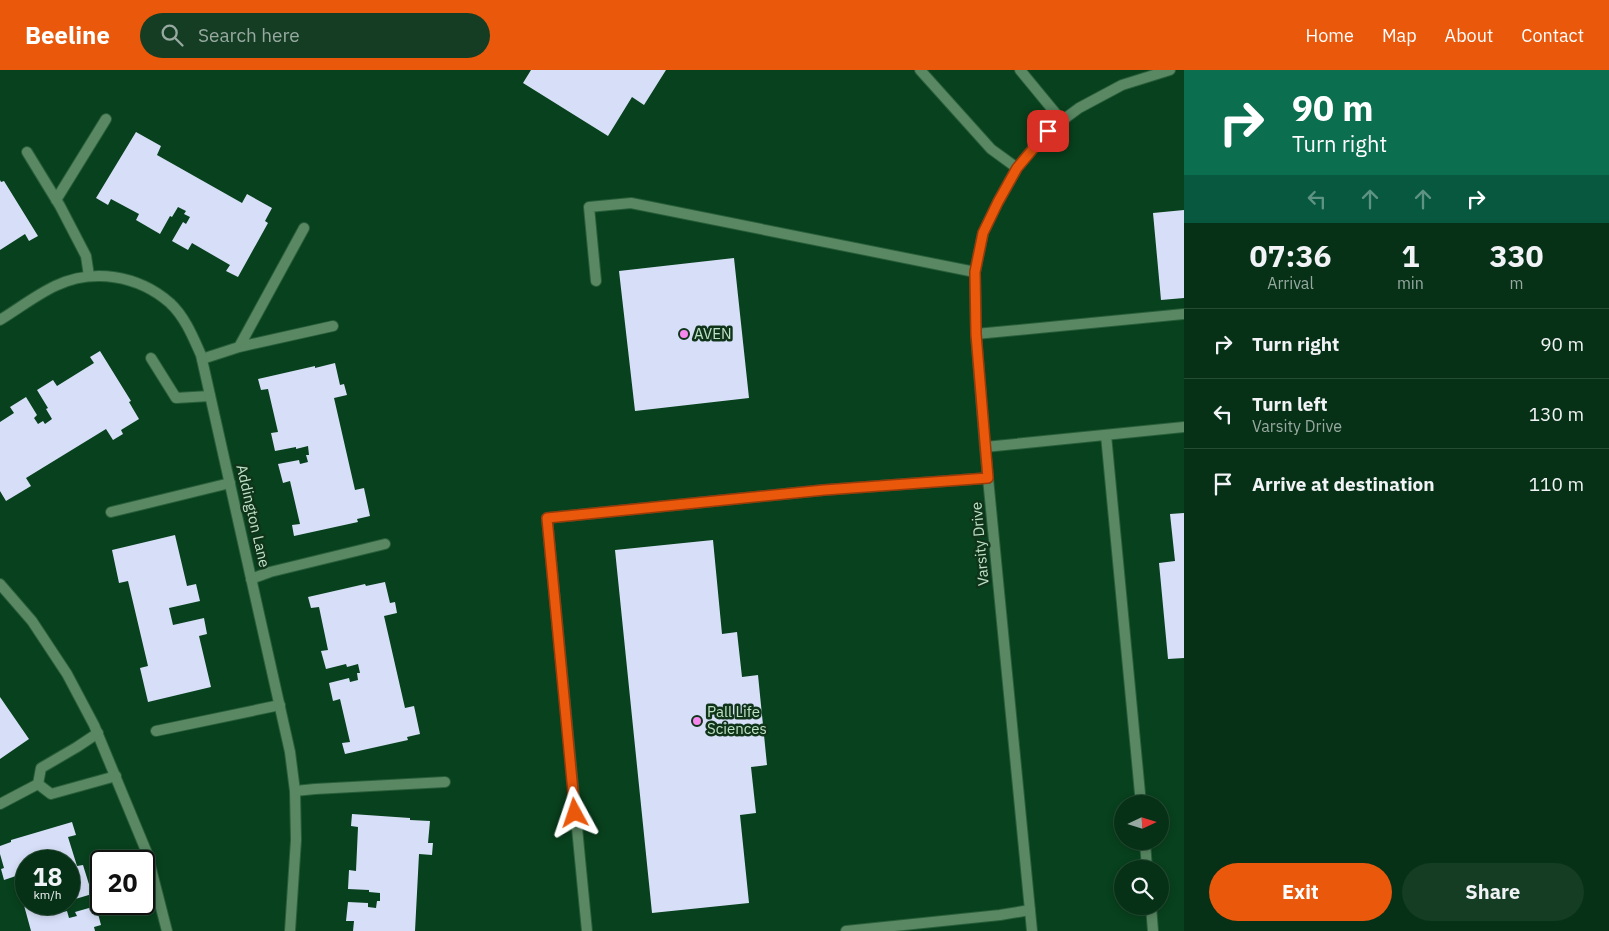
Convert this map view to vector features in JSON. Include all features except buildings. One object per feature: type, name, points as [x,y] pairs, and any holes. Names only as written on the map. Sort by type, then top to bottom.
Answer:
[{"type":"street","points":[[920,70],[990,149],[1017,168]]},
{"type":"street","points":[[1020,70],[1062,121]]},
{"type":"street","name":"Varsity Drive","points":[[1032,931],[988,478],[976,334],[975,272],[983,233],[1017,168],[1048,131],[1079,108],[1122,85],[1170,70]]},
{"type":"street","points":[[56,200],[106,119]]},
{"type":"street","points":[[27,152],[56,200],[86,256],[89,276]]},
{"type":"street","points":[[596,281],[589,207],[631,203],[975,272]]},
{"type":"street","points":[[239,347],[304,228]]},
{"type":"street","name":"Addington Lane","points":[[0,320],[55,286],[89,276],[106,276],[130,280],[149,289],[170,304],[190,328],[202,359],[280,705],[295,791],[296,840],[290,931]]},
{"type":"street","points":[[976,334],[1184,314]]},
{"type":"street","points":[[202,359],[239,347],[334,326]]},
{"type":"street","points":[[151,358],[176,398],[210,396]]},
{"type":"street","points":[[986,447],[1184,427]]},
{"type":"street","points":[[1106,435],[1140,795]]},
{"type":"street","points":[[587,931],[547,518],[824,490],[988,478]]},
{"type":"street","points":[[111,512],[230,483]]},
{"type":"street","points":[[251,579],[270,572],[385,544]]},
{"type":"street","points":[[0,584],[32,621],[67,674],[98,733],[147,853],[167,931]]},
{"type":"street","points":[[156,731],[280,705]]},
{"type":"street","points":[[38,784],[41,768],[98,733]]},
{"type":"street","points":[[38,784],[51,794],[116,776]]},
{"type":"street","points":[[295,791],[444,782]]},
{"type":"street","points":[[0,804],[38,784]]},
{"type":"street","points":[[846,931],[1000,915],[1030,910]]},
{"type":"street","points":[[1152,915],[1153,931]]},
{"type":"place","name":"AVEN","points":[[684,334]]},
{"type":"place","name":"Pall Life Sciences","points":[[697,721]]},
{"type":"route","points":[[575,813],[547,518],[824,490],[988,478],[976,334],[975,272],[983,233],[998,202],[1017,168],[1048,131]]}]
